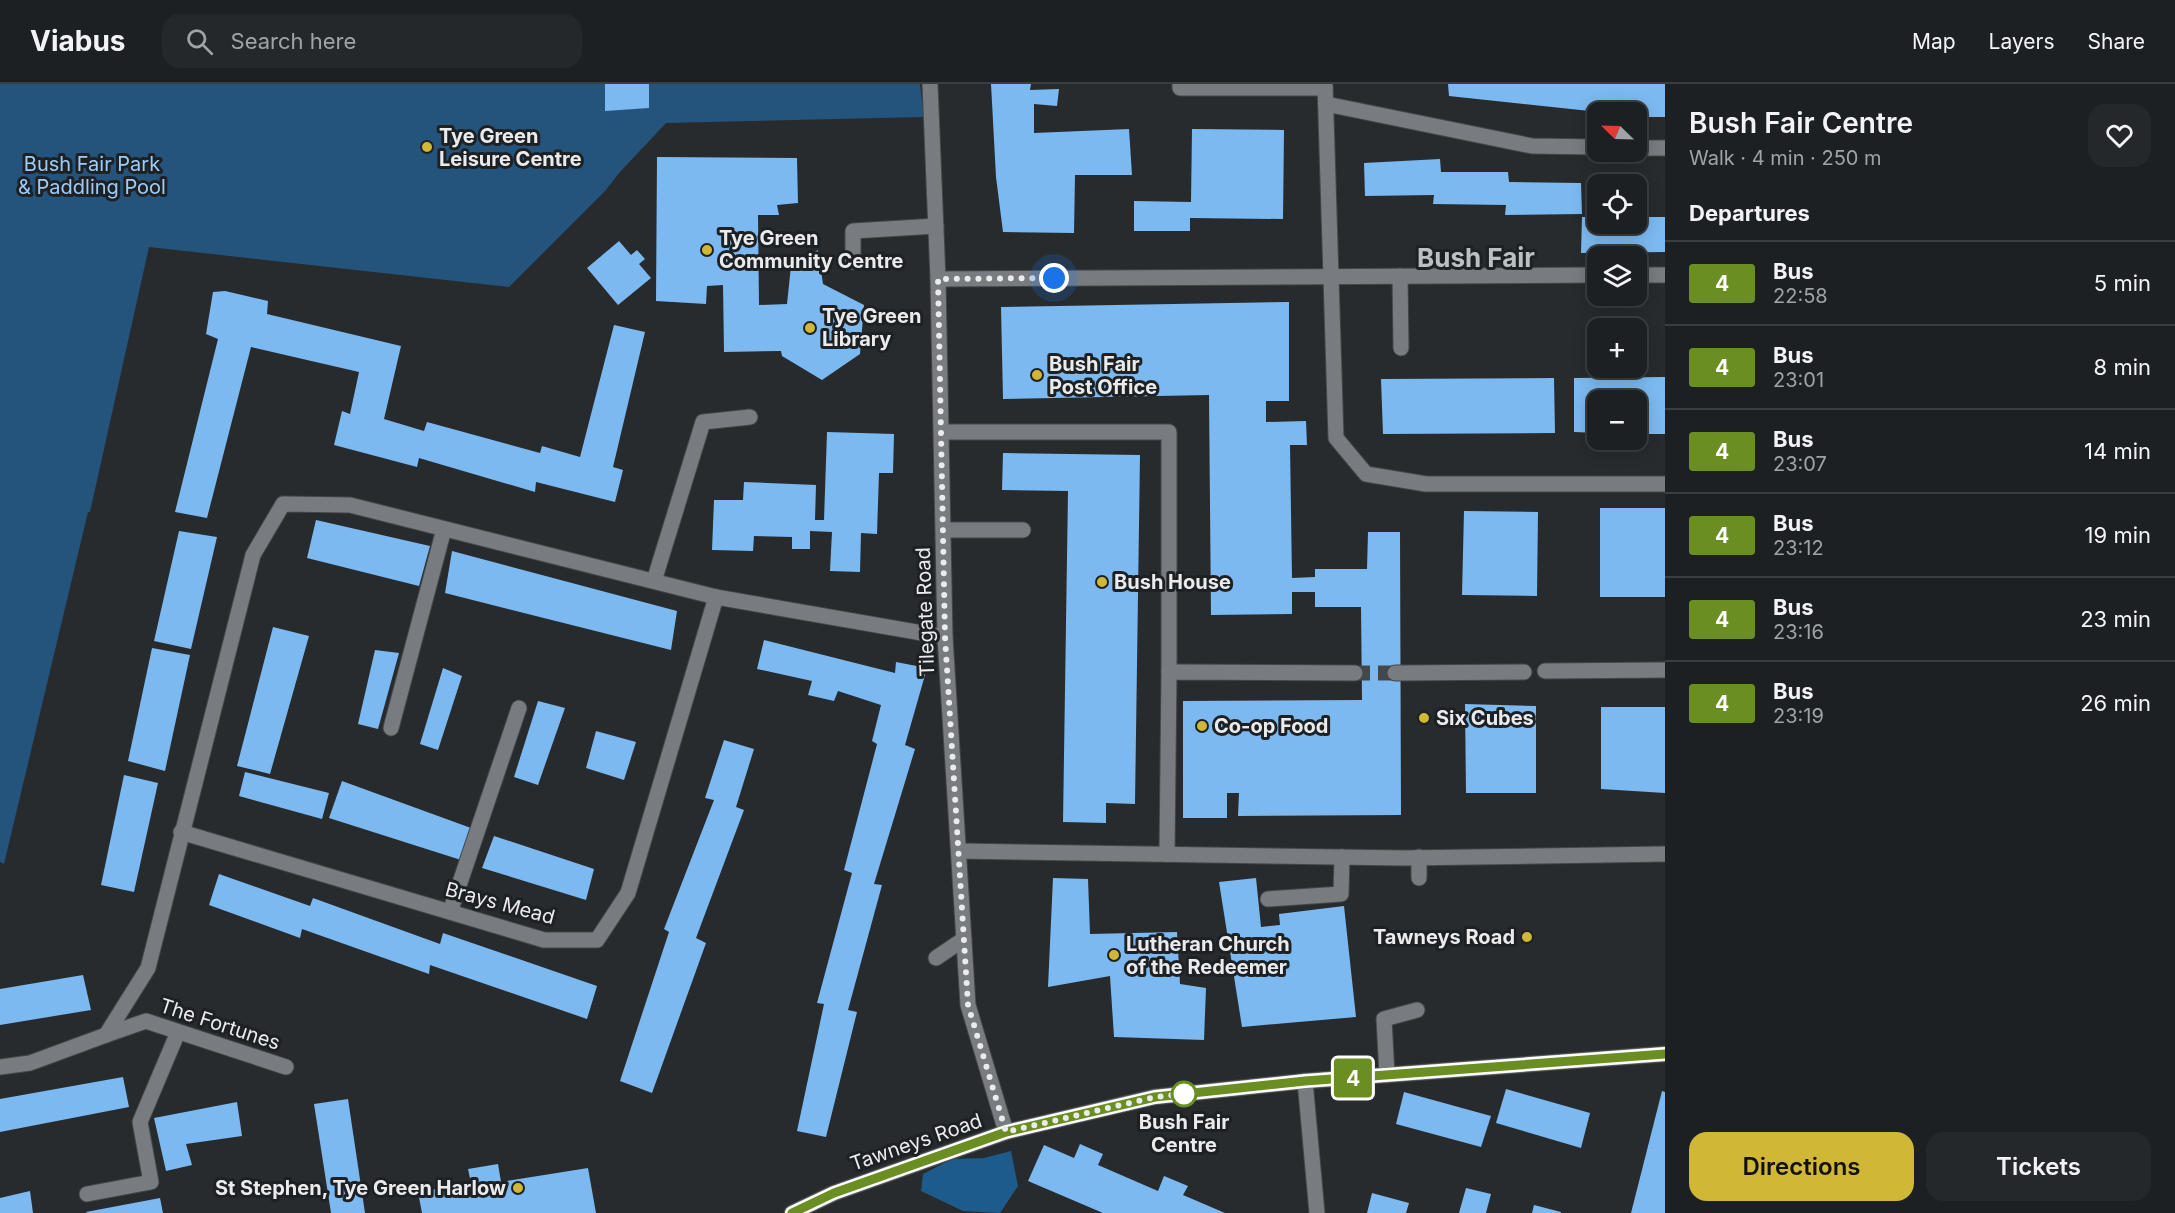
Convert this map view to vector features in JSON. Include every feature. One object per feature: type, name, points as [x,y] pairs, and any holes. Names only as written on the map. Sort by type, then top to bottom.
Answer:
[{"type":"street","name":"Tilegate Road","points":[[930,84],[938,279],[945,637],[968,1005],[1006,1132]]},
{"type":"street","points":[[1180,84],[1180,88],[1325,86],[1336,438],[1366,474],[1426,484],[1665,484]]},
{"type":"street","points":[[1326,104],[1532,146],[1587,147]]},
{"type":"street","points":[[1647,148],[1665,148]]},
{"type":"street","points":[[853,262],[853,231],[936,226]]},
{"type":"street","points":[[938,279],[1587,275]]},
{"type":"street","points":[[1647,275],[1665,275]]},
{"type":"street","points":[[1400,276],[1401,348]]},
{"type":"street","points":[[654,581],[703,422],[750,417]]},
{"type":"street","points":[[942,432],[1169,432],[1167,855]]},
{"type":"street","points":[[181,832],[253,555],[283,504],[350,506],[716,597],[945,637]]},
{"type":"street","points":[[391,728],[444,529]]},
{"type":"street","points":[[944,530],[1023,530]]},
{"type":"street","name":"Brays Mead","points":[[181,832],[544,940],[597,940],[628,893],[716,597]]},
{"type":"street","points":[[1545,671],[1665,670]]},
{"type":"street","points":[[1169,672],[1355,674]]},
{"type":"street","points":[[1395,673],[1524,672]]},
{"type":"street","points":[[450,912],[519,708]]},
{"type":"street","name":"The Fortunes","points":[[106,1035],[148,968],[181,832]]},
{"type":"street","points":[[960,852],[1342,857],[1665,854]]},
{"type":"street","points":[[1268,899],[1341,894],[1342,857]]},
{"type":"street","points":[[1419,857],[1419,878]]},
{"type":"street","points":[[936,958],[964,939]]},
{"type":"street","points":[[1387,1075],[1384,1019],[1417,1010]]},
{"type":"street","name":"The Fortunes","points":[[0,1067],[30,1064],[146,1021],[286,1067]]},
{"type":"street","points":[[87,1194],[151,1182],[140,1122],[178,1032]]},
{"type":"street","name":"Tawneys Road","points":[[792,1213],[834,1193],[1006,1132],[1155,1097],[1305,1081],[1665,1054]]},
{"type":"street","points":[[1305,1081],[1317,1213]]},
{"type":"green space","name":"Bush Fair Park & Paddling Pool","points":[[0,84],[920,84],[924,117],[666,123],[605,191],[509,287],[149,247],[90,512],[88,512],[4,864],[0,862]]},
{"type":"shaded area","points":[[1011,1151],[1018,1186],[1000,1213],[963,1211],[921,1191],[923,1174],[952,1159],[984,1158]]},
{"type":"building","points":[[605,84],[649,84],[649,108],[605,111]]},
{"type":"building","points":[[991,84],[1031,84],[1030,90],[1059,89],[1057,106],[1034,104],[1034,133],[1129,129],[1132,175],[1075,175],[1074,233],[1003,232],[996,177]]},
{"type":"building","points":[[1448,84],[1665,84],[1665,117],[1647,117],[1647,102],[1587,102],[1587,111],[1449,96]]},
{"type":"building","points":[[1192,129],[1284,130],[1283,219],[1190,218],[1190,231],[1134,231],[1134,201],[1191,202]]},
{"type":"building","name":"Tye Green Community Centre","points":[[657,157],[797,158],[798,203],[777,205],[779,215],[758,215],[759,305],[787,304],[791,266],[818,250],[823,284],[864,305],[860,354],[822,380],[782,356],[781,351],[724,352],[723,285],[707,286],[706,304],[656,301]]},
{"type":"building","points":[[1440,159],[1441,172],[1508,172],[1509,182],[1581,183],[1582,214],[1505,215],[1506,205],[1433,204],[1434,195],[1365,196],[1364,163]]},
{"type":"building","points":[[1582,217],[1587,217],[1587,234],[1647,234],[1647,217],[1665,217],[1665,252],[1647,252],[1647,246],[1587,246],[1587,253],[1581,253]]},
{"type":"building","points":[[619,241],[631,255],[637,250],[645,259],[639,264],[651,278],[618,305],[587,268]]},
{"type":"building","points":[[225,291],[268,301],[267,314],[401,346],[384,419],[424,431],[427,422],[540,453],[542,446],[580,457],[614,325],[645,332],[613,467],[623,470],[615,502],[536,482],[535,492],[419,458],[417,467],[334,445],[342,411],[350,414],[359,372],[251,347],[207,518],[175,512],[218,339],[206,334],[213,292]]},
{"type":"building","points":[[1289,302],[1289,401],[1266,401],[1266,422],[1306,421],[1307,445],[1290,445],[1292,578],[1315,577],[1315,569],[1367,569],[1368,532],[1400,532],[1401,815],[1238,816],[1239,793],[1227,793],[1227,818],[1183,818],[1183,701],[1362,700],[1361,607],[1315,607],[1315,592],[1292,592],[1292,614],[1211,615],[1209,395],[1003,399],[1001,307]]},
{"type":"building","points":[[1665,377],[1665,434],[1647,434],[1647,390],[1587,390],[1587,433],[1574,432],[1574,378]]},
{"type":"building","points":[[1554,378],[1555,433],[1383,434],[1381,379]]},
{"type":"building","points":[[827,432],[894,434],[893,473],[879,473],[877,534],[861,533],[860,572],[830,571],[832,532],[810,531],[810,549],[792,549],[792,537],[754,536],[753,551],[712,550],[714,500],[743,500],[744,482],[816,485],[815,520],[824,520]]},
{"type":"building","name":"Bush House","points":[[1003,453],[1140,455],[1135,804],[1106,803],[1106,823],[1063,822],[1068,491],[1002,490]]},
{"type":"building","points":[[1600,508],[1665,508],[1665,597],[1600,597]]},
{"type":"building","points":[[1464,511],[1538,512],[1537,596],[1462,595]]},
{"type":"building","points":[[316,520],[430,546],[419,586],[307,558]]},
{"type":"building","points":[[179,531],[217,537],[191,649],[154,641]]},
{"type":"building","points":[[452,551],[677,611],[671,650],[445,593]]},
{"type":"building","points":[[273,627],[309,636],[270,774],[237,766]]},
{"type":"building","points":[[764,640],[895,673],[896,662],[927,668],[905,745],[915,749],[874,884],[882,885],[848,1010],[857,1012],[826,1137],[797,1131],[824,1004],[817,1003],[852,873],[844,870],[877,744],[872,741],[881,705],[838,691],[834,701],[808,695],[812,681],[757,669]]},
{"type":"building","points":[[152,648],[190,655],[165,771],[128,761]]},
{"type":"building","points":[[375,650],[399,653],[378,729],[358,724]]},
{"type":"building","points":[[443,668],[462,676],[438,750],[420,744]]},
{"type":"building","points":[[538,701],[565,708],[538,785],[514,777]]},
{"type":"building","points":[[1465,704],[1536,706],[1536,793],[1466,793]]},
{"type":"building","points":[[1601,707],[1665,707],[1665,793],[1601,789]]},
{"type":"building","points":[[596,731],[636,742],[624,780],[586,768]]},
{"type":"building","points":[[724,740],[754,749],[736,807],[744,810],[696,938],[706,943],[652,1093],[620,1081],[669,932],[664,929],[714,800],[705,798]]},
{"type":"building","points":[[245,772],[329,793],[322,819],[239,796]]},
{"type":"building","points":[[124,775],[158,783],[134,892],[101,885]]},
{"type":"building","points":[[342,781],[471,828],[461,860],[329,818]]},
{"type":"building","points":[[494,836],[594,869],[586,900],[482,868]]},
{"type":"building","points":[[219,874],[310,906],[313,898],[440,944],[443,933],[597,986],[587,1019],[430,965],[429,974],[302,929],[300,938],[209,905]]},
{"type":"building","name":"Lutheran Church of the Redeemer","points":[[1053,878],[1088,879],[1090,934],[1177,932],[1180,984],[1206,988],[1204,1040],[1114,1037],[1110,976],[1048,987]]},
{"type":"building","points":[[1256,878],[1261,927],[1280,925],[1279,914],[1344,906],[1356,1017],[1242,1027],[1219,882]]},
{"type":"building","points":[[83,975],[91,1010],[0,1025],[0,989]]},
{"type":"building","points":[[123,1077],[129,1107],[0,1132],[0,1099]]},
{"type":"building","points":[[1506,1089],[1590,1113],[1581,1148],[1496,1123]]},
{"type":"building","points":[[1662,1091],[1665,1092],[1665,1213],[1631,1213]]},
{"type":"building","points":[[1404,1092],[1491,1116],[1481,1147],[1396,1124]]},
{"type":"building","points":[[348,1099],[365,1213],[331,1213],[314,1104]]},
{"type":"building","points":[[237,1102],[242,1136],[186,1144],[192,1165],[166,1171],[154,1118]]},
{"type":"building","points":[[1080,1144],[1103,1154],[1098,1165],[1158,1191],[1164,1176],[1188,1186],[1183,1195],[1225,1213],[1103,1213],[1028,1181],[1044,1145],[1074,1158]]},
{"type":"building","name":"St Stephen, Tye Green Harlow","points":[[498,1164],[501,1182],[588,1168],[596,1213],[422,1213],[418,1192],[471,1183],[468,1169]]},
{"type":"building","points":[[1466,1188],[1491,1194],[1486,1213],[1459,1213]]},
{"type":"building","points":[[30,1191],[33,1213],[0,1213],[0,1198]]},
{"type":"building","points":[[1372,1193],[1409,1203],[1406,1213],[1367,1213]]},
{"type":"building","points":[[160,1198],[163,1213],[86,1212]]},
{"type":"building","points":[[1534,1205],[1561,1212],[1561,1213],[1532,1213]]},
{"type":"tunnel","points":[[1355,673],[1395,673]]},
{"type":"bus line","name":"4","points":[[792,1213],[834,1193],[1006,1132],[1155,1097],[1305,1081],[1665,1054]]},
{"type":"place","name":"Tye Green Leisure Centre","points":[[427,147]]},
{"type":"place","name":"Tye Green Community Centre","points":[[707,250]]},
{"type":"place","name":"Tye Green Library","points":[[810,328]]},
{"type":"place","name":"Bush Fair Post Office","points":[[1037,375]]},
{"type":"place","name":"Bush House","points":[[1102,582]]},
{"type":"place","name":"Six Cubes","points":[[1424,718]]},
{"type":"place","name":"Co-op Food","points":[[1202,726]]},
{"type":"place","name":"Tawneys Road","points":[[1527,937]]},
{"type":"place","name":"Lutheran Church of the Redeemer","points":[[1114,955]]},
{"type":"place","name":"Bush Fair Centre","points":[[1184,1094]]},
{"type":"place","name":"St Stephen, Tye Green Harlow","points":[[518,1188]]},
{"type":"district","name":"Bush Fair","points":[[1476,258]]},
{"type":"route","points":[[1054,278],[938,279],[945,637],[968,1005],[1006,1132],[1155,1097],[1184,1094]]}]
